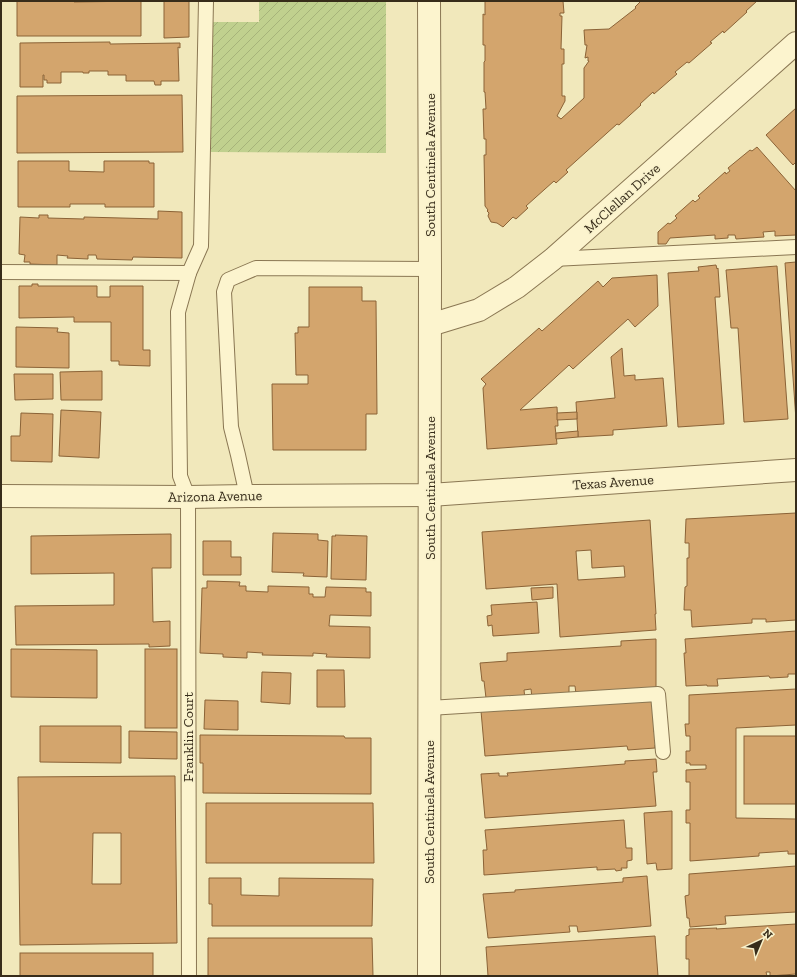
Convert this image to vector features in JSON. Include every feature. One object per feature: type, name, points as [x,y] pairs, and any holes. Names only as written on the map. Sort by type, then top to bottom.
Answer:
[{"type":"street","name":"South Centinela Avenue","points":[[429,1],[430,976]]},
{"type":"street","name":"McClellan Drive","points":[[430,325],[478,310],[517,287],[553,259],[796,43]]},
{"type":"street","name":"Texas Avenue","points":[[430,495],[796,470]]},
{"type":"street","name":"Arizona Avenue","points":[[1,496],[188,497],[430,495]]},
{"type":"lane","points":[[188,497],[180,476],[178,312],[189,273],[201,246],[206,1]]},
{"type":"lane","points":[[553,259],[796,247]]},
{"type":"lane","points":[[247,496],[230,427],[224,292],[228,280],[256,268],[430,269]]},
{"type":"lane","points":[[1,272],[189,273]]},
{"type":"lane","name":"Franklin Court","points":[[188,497],[189,976]]},
{"type":"lane","points":[[430,708],[658,694],[663,752]]},
{"type":"green space","points":[[259,1],[386,1],[386,153],[211,152],[211,22],[259,22]]},
{"type":"building","points":[[17,1],[141,1],[141,36],[17,36]]},
{"type":"building","points":[[164,1],[189,1],[189,37],[164,38]]},
{"type":"building","points":[[485,1],[563,1],[564,13],[560,13],[560,16],[562,16],[561,49],[564,49],[564,64],[562,64],[562,96],[565,96],[565,101],[557,116],[561,119],[584,98],[584,68],[589,61],[588,57],[585,58],[587,45],[585,45],[584,30],[609,29],[636,8],[635,7],[641,1],[757,1],[724,33],[723,31],[689,63],[687,62],[675,72],[677,74],[654,94],[653,92],[619,125],[617,124],[566,170],[568,172],[556,183],[554,181],[526,206],[528,208],[516,219],[513,217],[503,227],[497,223],[491,222],[488,216],[488,210],[485,206],[484,155],[486,155],[486,139],[484,139],[483,109],[486,109],[484,92],[485,45],[483,45],[483,14],[485,15]]},
{"type":"building","points":[[110,42],[110,44],[180,43],[180,48],[178,47],[179,81],[161,81],[161,85],[155,85],[154,81],[126,81],[126,75],[108,75],[108,71],[89,71],[89,73],[61,72],[61,83],[47,83],[47,80],[44,80],[43,75],[43,87],[20,87],[20,43]]},
{"type":"building","points":[[182,95],[183,152],[17,153],[17,96]]},
{"type":"building","points":[[796,108],[796,164],[795,163],[793,165],[766,135]]},
{"type":"building","points":[[757,147],[796,191],[796,235],[775,236],[775,231],[763,232],[764,237],[736,239],[735,235],[728,235],[728,238],[715,239],[715,235],[670,238],[666,244],[658,244],[658,232],[668,223],[670,224],[677,218],[675,216],[693,200],[695,202],[700,198],[698,196],[725,172],[726,174],[730,171],[728,168],[750,150],[752,151]]},
{"type":"building","points":[[18,161],[69,161],[69,171],[104,172],[104,161],[149,161],[149,163],[154,163],[154,207],[105,207],[105,204],[70,204],[70,207],[18,207]]},
{"type":"building","points":[[158,211],[182,212],[182,258],[133,257],[132,260],[97,259],[96,255],[88,255],[88,259],[67,258],[68,256],[57,255],[57,265],[30,264],[30,262],[24,262],[25,255],[19,254],[20,217],[39,218],[39,215],[48,215],[48,218],[84,219],[84,217],[158,219]]},
{"type":"building","points":[[796,262],[796,420],[785,263]]},
{"type":"building","points":[[716,265],[717,269],[718,268],[720,297],[715,297],[724,424],[678,427],[668,273],[699,271],[698,267]]},
{"type":"building","points":[[777,266],[788,419],[744,422],[738,328],[731,328],[726,270]]},
{"type":"building","points":[[657,275],[658,306],[635,327],[628,319],[573,369],[569,365],[520,410],[557,407],[558,426],[555,426],[557,444],[487,449],[483,388],[486,384],[481,379],[539,328],[542,331],[598,281],[603,287],[612,278]]},
{"type":"building","points":[[32,284],[38,284],[38,286],[97,286],[97,297],[110,297],[110,286],[143,286],[143,350],[150,350],[150,366],[119,365],[119,361],[111,361],[111,322],[74,322],[74,317],[19,318],[19,286],[32,286]]},
{"type":"building","points":[[309,287],[362,287],[362,301],[376,301],[377,414],[366,414],[366,450],[273,450],[272,384],[308,384],[308,375],[296,375],[295,333],[298,333],[298,327],[309,327]]},
{"type":"building","points":[[16,327],[58,328],[57,332],[69,333],[69,368],[16,367]]},
{"type":"building","points":[[622,348],[624,376],[635,375],[635,380],[663,378],[667,426],[613,430],[613,435],[578,437],[576,402],[615,398],[611,357]]},
{"type":"building","points":[[102,371],[102,400],[61,400],[60,372]]},
{"type":"building","points":[[14,374],[53,374],[53,399],[15,400]]},
{"type":"building","points":[[61,410],[101,412],[99,458],[59,456]]},
{"type":"building","points":[[577,412],[577,419],[557,420],[557,413]]},
{"type":"building","points":[[21,413],[53,414],[52,462],[11,461],[11,436],[20,436]]},
{"type":"building","points":[[578,431],[578,437],[556,439],[556,433]]},
{"type":"building","points":[[796,513],[796,620],[766,622],[766,619],[752,619],[752,623],[692,627],[691,610],[684,610],[685,587],[687,586],[687,558],[689,558],[689,543],[685,543],[686,519]]},
{"type":"building","points":[[650,520],[656,630],[560,637],[557,584],[486,589],[482,532]],"holes":[[[591,550],[592,568],[624,566],[625,577],[578,580],[576,551]]]},
{"type":"building","points":[[273,533],[318,534],[318,540],[328,541],[327,577],[303,576],[304,573],[272,572]]},
{"type":"building","points":[[171,534],[171,568],[152,568],[153,622],[170,621],[170,646],[149,647],[149,644],[16,645],[15,606],[114,605],[114,573],[31,574],[31,536]]},
{"type":"building","points":[[335,535],[367,536],[366,580],[331,579],[332,536],[336,536]]},
{"type":"building","points":[[203,541],[231,541],[231,557],[241,557],[241,575],[203,575]]},
{"type":"building","points":[[207,581],[240,582],[239,586],[246,586],[246,591],[268,592],[268,586],[309,587],[309,594],[313,594],[313,597],[325,597],[326,587],[366,588],[366,592],[371,592],[371,616],[330,615],[329,626],[370,627],[370,658],[326,657],[327,654],[313,653],[313,656],[262,655],[263,653],[247,652],[247,658],[223,657],[223,654],[200,653],[202,588],[207,588]]},
{"type":"building","points":[[553,587],[553,598],[532,600],[531,588]]},
{"type":"building","points":[[537,602],[539,633],[493,636],[492,625],[488,626],[487,616],[492,615],[491,605]]},
{"type":"building","points":[[796,631],[796,674],[788,674],[788,677],[770,678],[769,676],[717,679],[718,686],[686,686],[684,653],[686,653],[685,639]]},
{"type":"building","points":[[656,639],[656,689],[576,694],[575,686],[569,686],[569,695],[532,698],[531,689],[524,690],[525,699],[486,698],[480,663],[507,661],[507,653],[621,646],[621,641]]},
{"type":"building","points":[[11,649],[97,650],[97,698],[11,697]]},
{"type":"building","points":[[145,649],[177,649],[177,728],[145,728]]},
{"type":"building","points":[[317,670],[344,670],[345,707],[317,707]]},
{"type":"building","points":[[262,672],[291,673],[290,704],[261,702]]},
{"type":"building","points":[[796,689],[796,725],[736,728],[736,818],[796,819],[796,854],[788,854],[788,851],[759,853],[759,856],[690,861],[690,823],[686,823],[686,810],[690,810],[690,782],[686,782],[686,770],[706,769],[706,765],[690,765],[690,763],[686,763],[686,751],[690,751],[690,736],[686,736],[685,724],[689,724],[689,695]]},
{"type":"building","points":[[652,699],[654,732],[658,732],[659,745],[655,745],[655,748],[628,750],[627,746],[485,756],[481,711]]},
{"type":"building","points":[[205,700],[238,701],[238,730],[204,729]]},
{"type":"building","points":[[40,726],[121,726],[121,763],[40,762]]},
{"type":"building","points":[[129,731],[177,732],[177,759],[129,758]]},
{"type":"building","points":[[200,735],[344,736],[345,738],[371,738],[371,794],[203,793],[203,763],[200,763]]},
{"type":"building","points":[[744,736],[796,736],[796,804],[744,804]]},
{"type":"building","points":[[656,759],[657,772],[653,772],[656,806],[485,818],[481,774],[499,773],[499,776],[508,776],[507,773],[625,764],[625,761]]},
{"type":"building","points":[[175,776],[177,943],[20,945],[18,777]],"holes":[[[93,833],[121,833],[121,884],[92,884]]]},
{"type":"building","points":[[206,803],[373,803],[374,863],[206,863]]},
{"type":"building","points":[[672,811],[672,869],[657,870],[656,863],[647,864],[644,813]]},
{"type":"building","points":[[624,820],[626,848],[632,848],[632,860],[627,861],[627,868],[621,868],[622,870],[597,870],[597,867],[484,875],[483,850],[487,850],[485,830]]},
{"type":"building","points":[[796,866],[796,912],[725,916],[726,924],[690,927],[689,918],[687,918],[685,896],[689,895],[689,874]]},
{"type":"building","points":[[647,876],[651,926],[578,932],[577,926],[569,926],[570,932],[488,938],[483,894],[515,892],[515,890],[623,882],[623,878]]},
{"type":"building","points":[[209,878],[241,878],[241,895],[279,896],[279,878],[373,879],[372,926],[212,926],[212,904],[209,904]]},
{"type":"building","points":[[796,924],[796,974],[770,976],[770,972],[766,972],[767,976],[689,976],[689,959],[686,959],[686,936],[689,935],[689,929],[717,928],[716,929]]},
{"type":"building","points":[[655,936],[658,976],[488,976],[486,947]]},
{"type":"building","points":[[208,938],[372,938],[373,976],[208,976]]},
{"type":"building","points":[[20,953],[153,953],[153,976],[20,976]]}]
